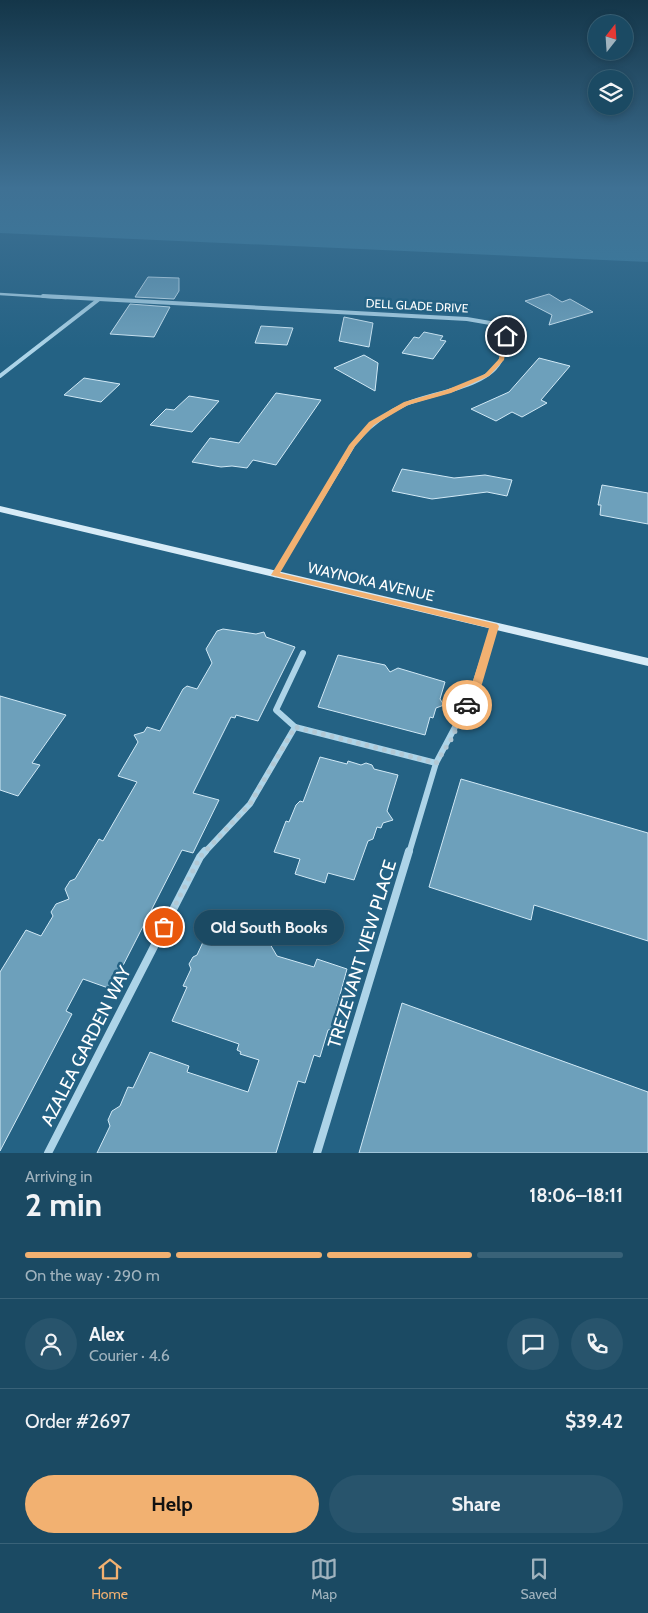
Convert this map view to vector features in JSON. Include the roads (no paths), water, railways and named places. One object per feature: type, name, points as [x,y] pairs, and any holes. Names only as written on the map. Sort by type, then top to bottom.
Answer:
[{"type":"street","name":"DELL GLADE DRIVE","points":[[0,294],[467,319],[496,324],[506,336],[501,360],[487,375],[448,392],[406,404],[372,424],[353,445],[275,575]]},
{"type":"street","points":[[0,376],[99,299]]},
{"type":"street","name":"WAYNOKA AVENUE","points":[[0,510],[648,662]]},
{"type":"street","points":[[303,653],[276,710],[295,727],[436,763],[452,738],[473,692],[494,626]]},
{"type":"street","name":"AZALEA GARDEN WAY","points":[[48,1153],[200,857],[250,804],[295,727]]},
{"type":"street","name":"TREZEVANT VIEW PLACE","points":[[317,1153],[436,763]]},
{"type":"place","name":"Old South Books","points":[[164,927]]}]
